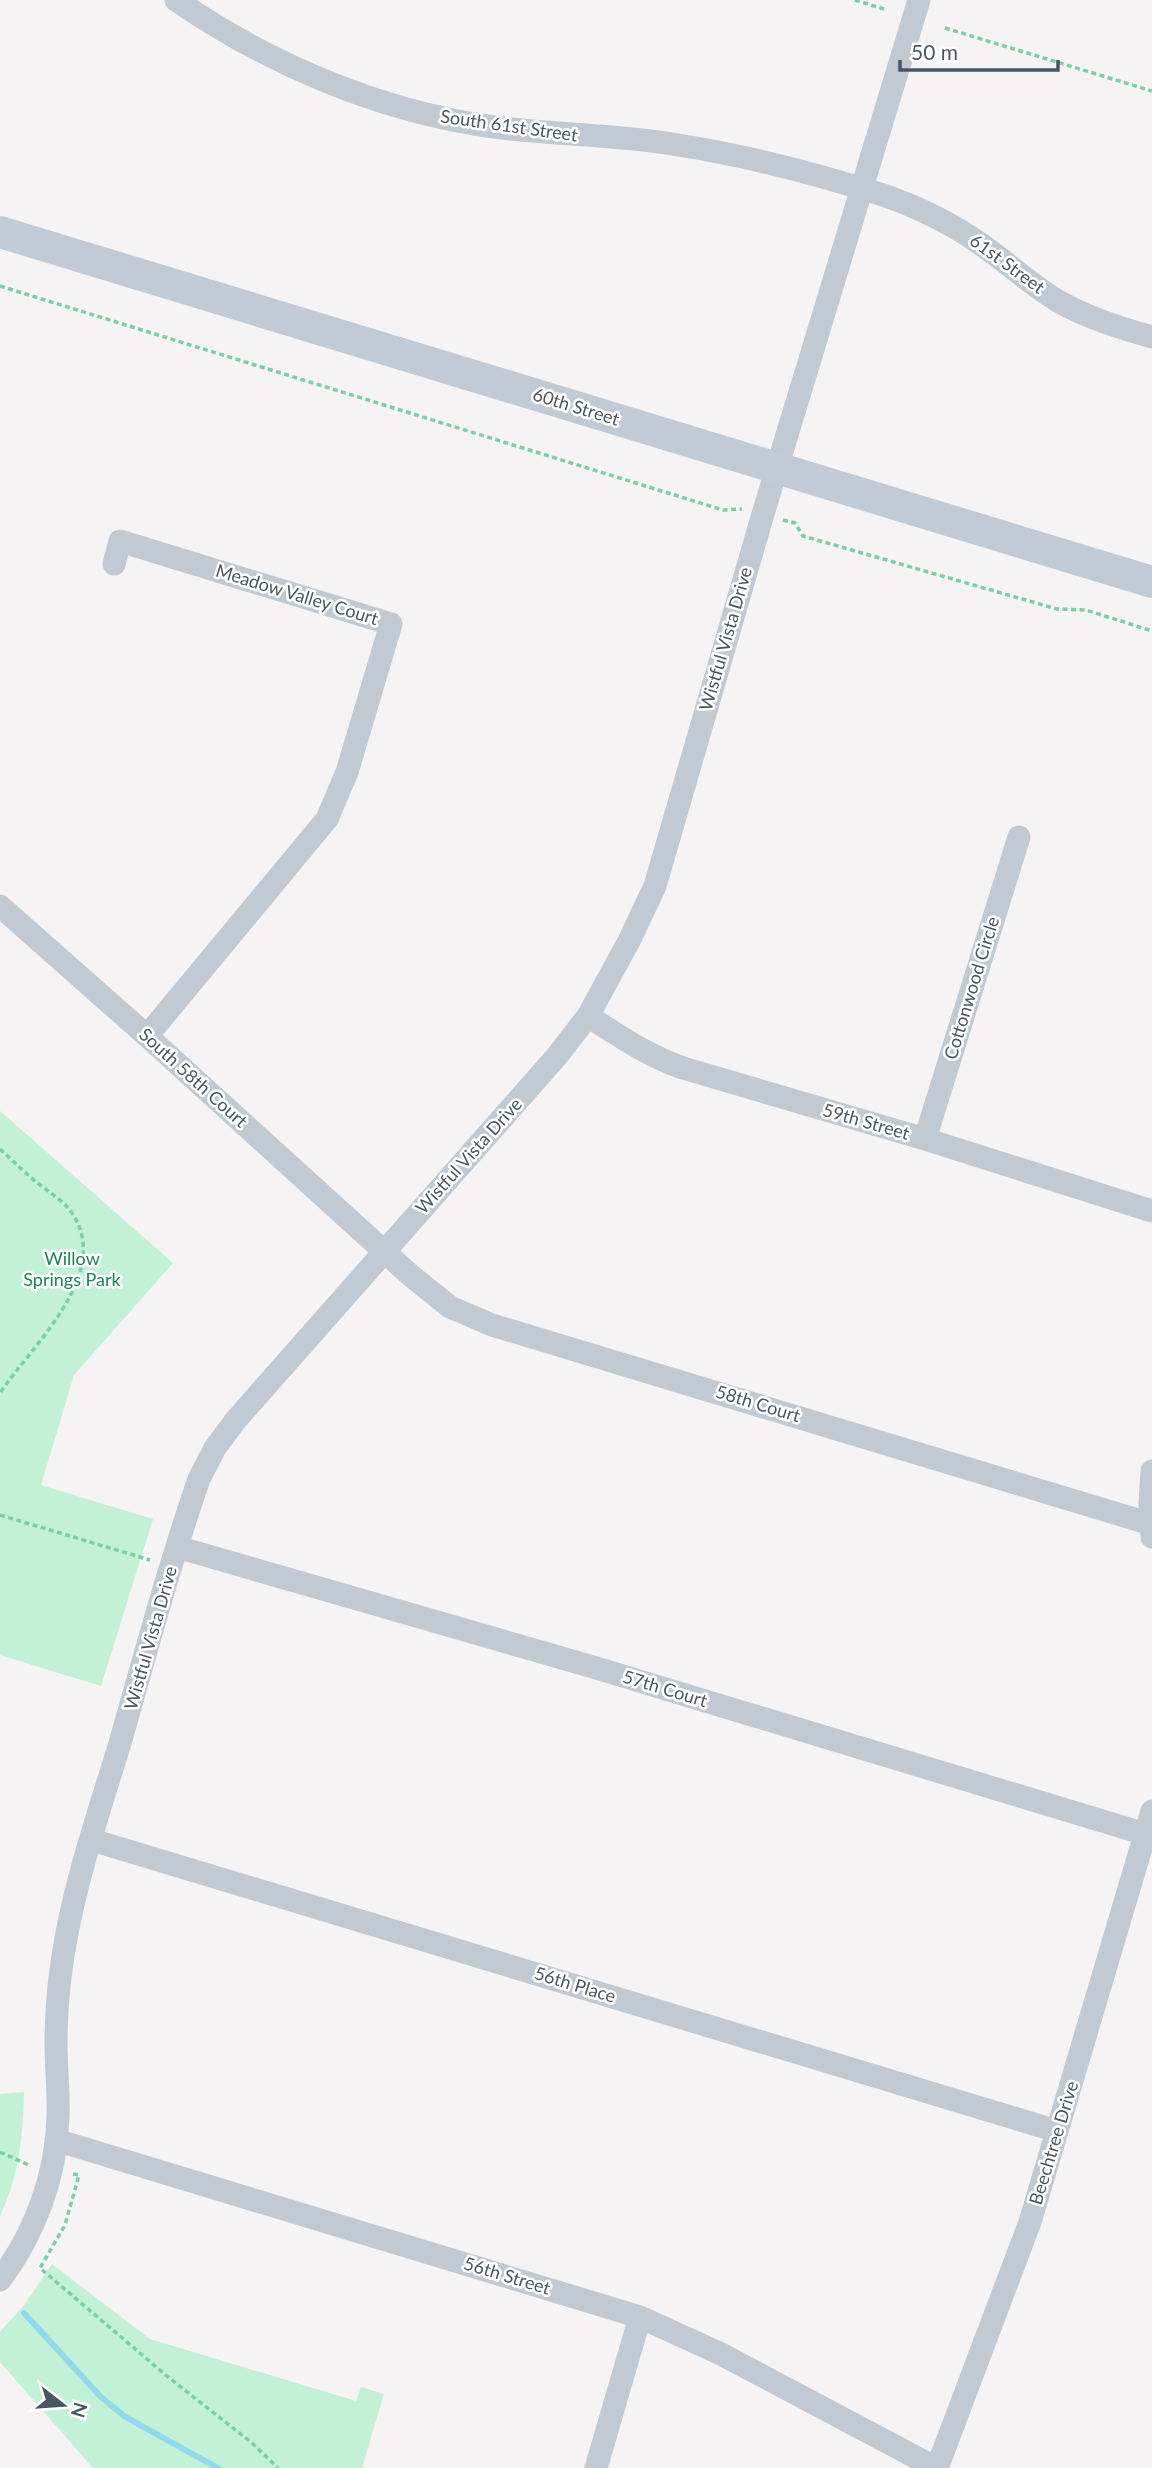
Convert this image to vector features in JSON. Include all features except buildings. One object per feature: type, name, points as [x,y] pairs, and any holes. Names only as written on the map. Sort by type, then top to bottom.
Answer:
[{"type":"street","name":"South 61st Street","points":[[176,0],[254,48],[307,73],[366,96],[427,114],[497,128],[668,143],[732,153],[862,189]]},
{"type":"street","name":"Wistful Vista Drive","points":[[0,2280],[32,2229],[46,2192],[58,2116],[56,2042],[59,1987],[67,1931],[199,1479],[215,1448],[235,1421],[520,1100],[588,1016],[629,941],[655,886],[919,0]]},
{"type":"street","name":"61st Street","points":[[862,189],[916,207],[952,225],[1058,301],[1094,318],[1152,337]]},
{"type":"street","name":"60th Street","points":[[0,232],[1152,582]]},
{"type":"street","name":"Meadow Valley Court","points":[[114,564],[120,541],[391,624],[347,772],[327,819],[147,1036]]},
{"type":"street","name":"Cottonwood Circle","points":[[925,1139],[1019,837]]},
{"type":"street","name":"South 58th Court","points":[[0,906],[384,1251]]},
{"type":"street","name":"59th Street","points":[[588,1016],[643,1051],[683,1068],[925,1139],[1152,1211]]},
{"type":"street","name":"58th Court","points":[[384,1251],[425,1289],[450,1307],[477,1320],[1151,1531]]},
{"type":"street","points":[[1151,1531],[1152,1471]]},
{"type":"street","name":"57th Court","points":[[175,1557],[593,1667],[1149,1835]]},
{"type":"street","name":"Beechtree Drive","points":[[937,2468],[1017,2259],[1149,1835],[1152,1811]]},
{"type":"street","name":"56th Place","points":[[92,1840],[1058,2131]]},
{"type":"street","name":"56th Street","points":[[56,2140],[640,2317],[721,2354],[937,2468]]},
{"type":"street","points":[[596,2468],[640,2317]]},
{"type":"path","points":[[855,0],[887,9]]},
{"type":"path","points":[[945,28],[1152,91]]},
{"type":"path","points":[[0,286],[723,510],[740,508]]},
{"type":"path","points":[[795,523],[803,536],[1057,609],[1086,610],[1152,631]]},
{"type":"path","points":[[0,1149],[70,1210],[83,1239],[84,1255],[79,1276],[69,1298],[0,1393]]},
{"type":"path","points":[[2,1516],[175,1557]]},
{"type":"path","points":[[0,2152],[24,2165],[39,2168]]},
{"type":"path","points":[[79,2175],[65,2225],[40,2268],[168,2377],[251,2442],[278,2468]]},
{"type":"green space","name":"Willow Springs Park","points":[[0,1111],[173,1263],[74,1375],[41,1485],[153,1519],[101,1686],[0,1655]]},
{"type":"green space","points":[[24,2092],[19,2156],[12,2186],[0,2216],[0,2094]]},
{"type":"green space","points":[[52,2264],[150,2339],[356,2401],[361,2387],[384,2394],[362,2468],[93,2468],[0,2362],[0,2332],[25,2304]]},
{"type":"waterway","points":[[24,2313],[101,2397],[124,2416],[218,2468]]}]
